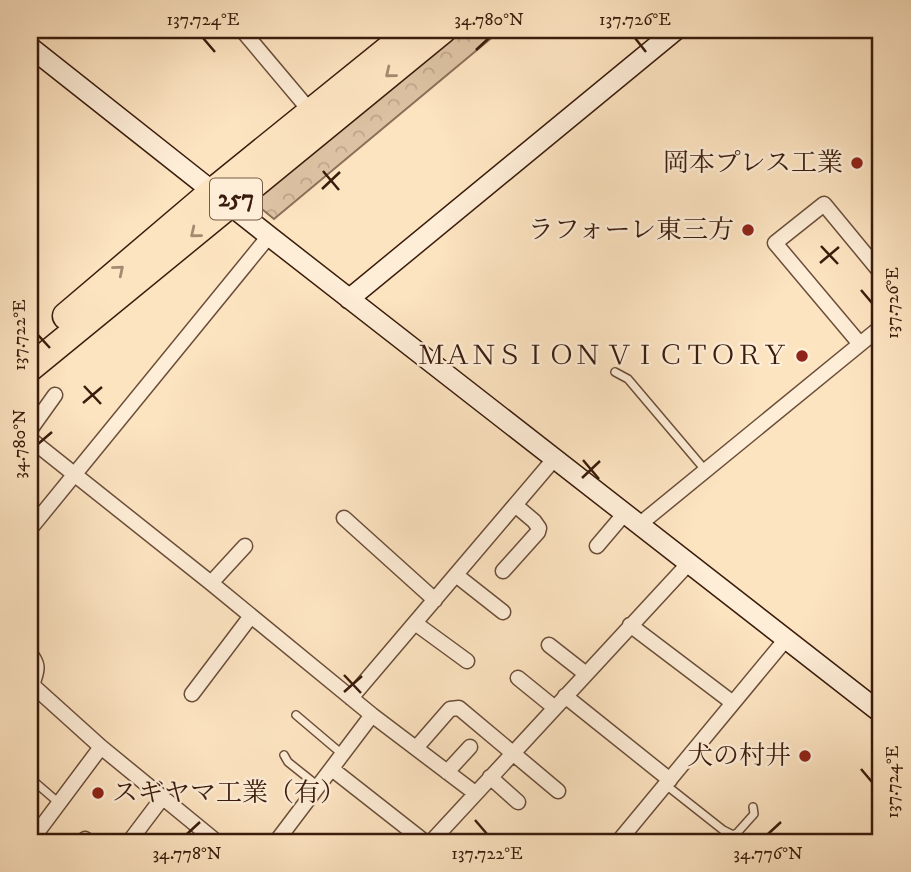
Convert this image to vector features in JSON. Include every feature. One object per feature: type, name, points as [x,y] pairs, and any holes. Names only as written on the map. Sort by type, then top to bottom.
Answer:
[{"type":"highway","name":"257","points":[[30,368],[221,198],[311,112],[412,30]]},
{"type":"highway","name":"257","points":[[30,346],[443,30]]},
{"type":"street","points":[[242,30],[311,112]]},
{"type":"street","points":[[349,299],[676,30]]},
{"type":"street","points":[[30,47],[881,713]]},
{"type":"street","points":[[860,344],[775,243],[824,204],[881,273]]},
{"type":"street","points":[[30,529],[269,236]]},
{"type":"street","points":[[597,546],[706,471],[881,327]]},
{"type":"street","points":[[30,430],[55,396]]},
{"type":"street","points":[[30,439],[372,715],[475,793]]},
{"type":"street","points":[[351,698],[555,458]]},
{"type":"street","points":[[503,571],[540,528],[515,505]]},
{"type":"street","points":[[344,518],[435,600]]},
{"type":"street","points":[[211,583],[245,546]]},
{"type":"street","points":[[431,842],[689,563]]},
{"type":"street","points":[[456,575],[503,612]]},
{"type":"street","points":[[192,694],[251,616]]},
{"type":"street","points":[[415,623],[467,661]]},
{"type":"street","points":[[631,625],[733,703]]},
{"type":"street","points":[[618,842],[786,639]]},
{"type":"street","points":[[549,645],[586,674]]},
{"type":"street","points":[[518,678],[555,708]]},
{"type":"street","points":[[32,685],[101,747],[217,842]]},
{"type":"street","points":[[565,696],[668,783]]},
{"type":"street","points":[[416,748],[450,709],[458,708],[558,791]]},
{"type":"street","points":[[276,842],[372,715]]},
{"type":"street","points":[[30,842],[101,747]]},
{"type":"street","points":[[447,772],[470,747]]},
{"type":"street","points":[[332,769],[425,842]]},
{"type":"street","points":[[490,777],[518,802]]},
{"type":"street","points":[[129,842],[163,797]]},
{"type":"lane","points":[[615,372],[628,379],[706,471]]},
{"type":"lane","points":[[30,648],[38,657],[40,665],[40,674],[32,685]]},
{"type":"lane","points":[[296,715],[343,755]]},
{"type":"lane","points":[[284,755],[288,762],[319,786]]},
{"type":"lane","points":[[30,778],[59,803]]},
{"type":"lane","points":[[668,783],[723,830],[733,835],[754,814],[753,807]]},
{"type":"green space","points":[[459,30],[501,30],[274,219],[251,200]]},
{"type":"place","name":"岡本プレス工業","points":[[857,163]]},
{"type":"place","name":"ラフォーレ東三方","points":[[748,230]]},
{"type":"place","name":"ＭＡＮＳＩＯＮ ＶＩＣＴＯＲＹ","points":[[802,356]]},
{"type":"place","name":"犬の村井","points":[[805,756]]},
{"type":"place","name":"スギヤマ工業（有）","points":[[98,793]]}]
